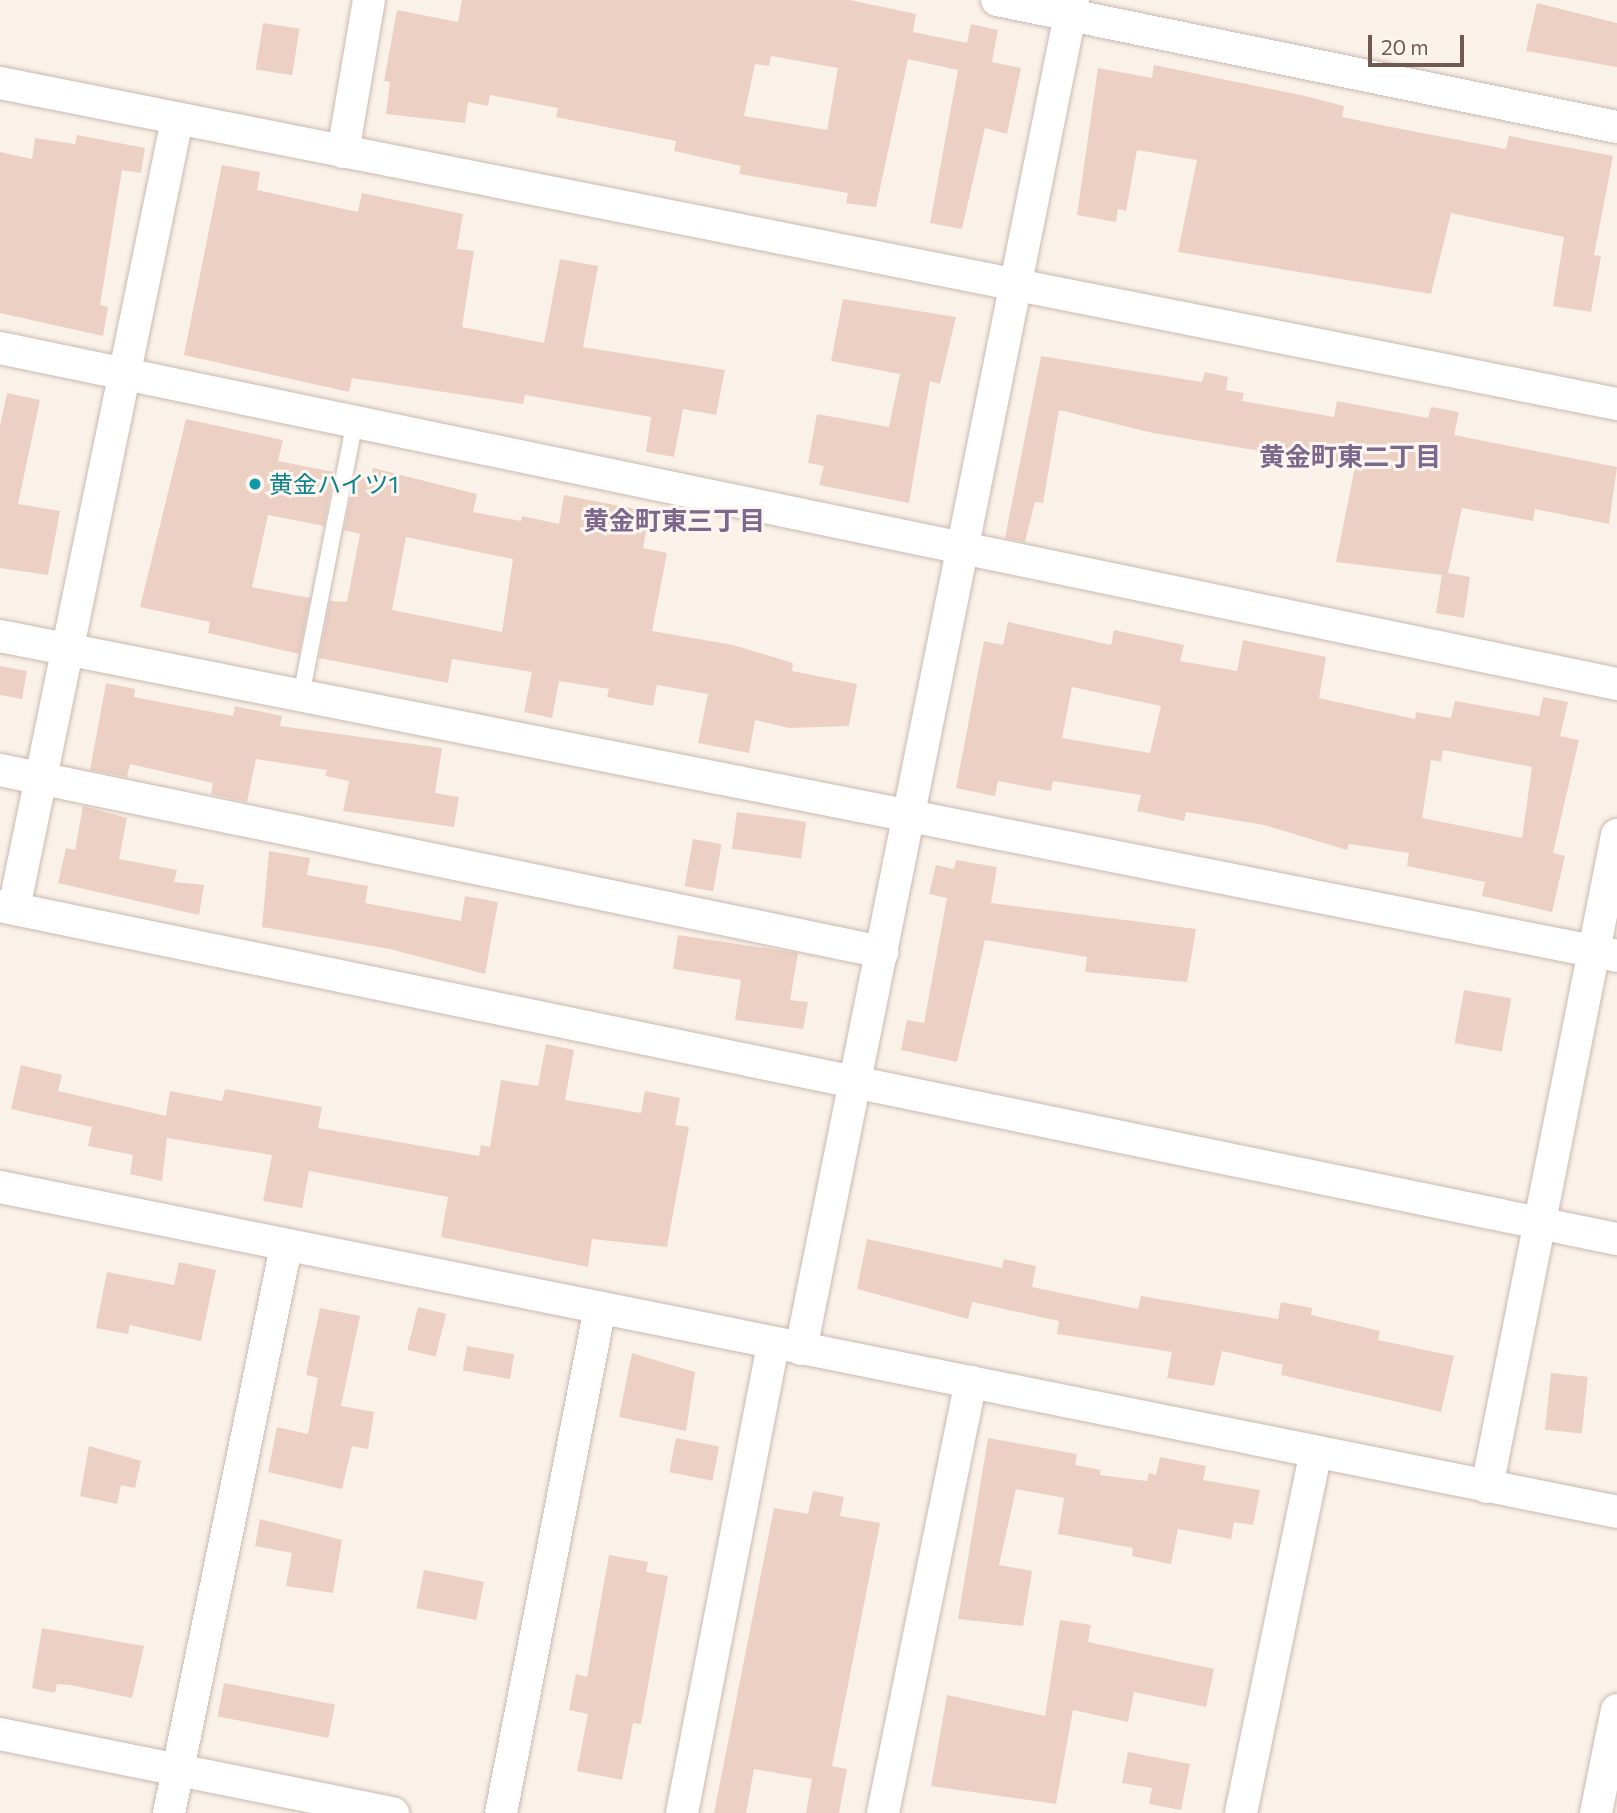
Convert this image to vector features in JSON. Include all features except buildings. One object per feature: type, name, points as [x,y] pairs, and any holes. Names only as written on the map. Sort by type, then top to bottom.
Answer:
[{"type":"street","points":[[343,152],[369,0]]},
{"type":"street","points":[[996,0],[1072,8],[1617,127]]},
{"type":"street","points":[[682,1813],[787,1346],[855,1083],[1072,8]]},
{"type":"street","points":[[0,83],[1014,287],[1617,404]]},
{"type":"street","points":[[177,120],[70,650],[42,778],[7,907],[1617,1239]]},
{"type":"street","points":[[0,348],[128,372],[1617,684]]},
{"type":"street","points":[[0,636],[1605,954]]},
{"type":"street","points":[[0,770],[882,952]]},
{"type":"street","points":[[1487,1487],[1540,1223],[1605,954],[1617,835]]},
{"type":"street","points":[[0,1187],[286,1247],[1617,1512]]},
{"type":"street","points":[[169,1813],[286,1247]]},
{"type":"street","points":[[502,1813],[600,1308]]},
{"type":"street","points":[[883,1813],[971,1382]]},
{"type":"street","points":[[1241,1813],[1316,1452]]},
{"type":"street","points":[[1596,1813],[1617,1710]]},
{"type":"street","points":[[0,1734],[393,1813]]},
{"type":"lane","points":[[301,696],[355,420]]},
{"type":"place","name":"黄金ハイツ1","points":[[255,484]]},
{"type":"district","name":"黄金町東二丁目","points":[[1350,456]]},
{"type":"district","name":"黄金町東三丁目","points":[[674,520]]}]
